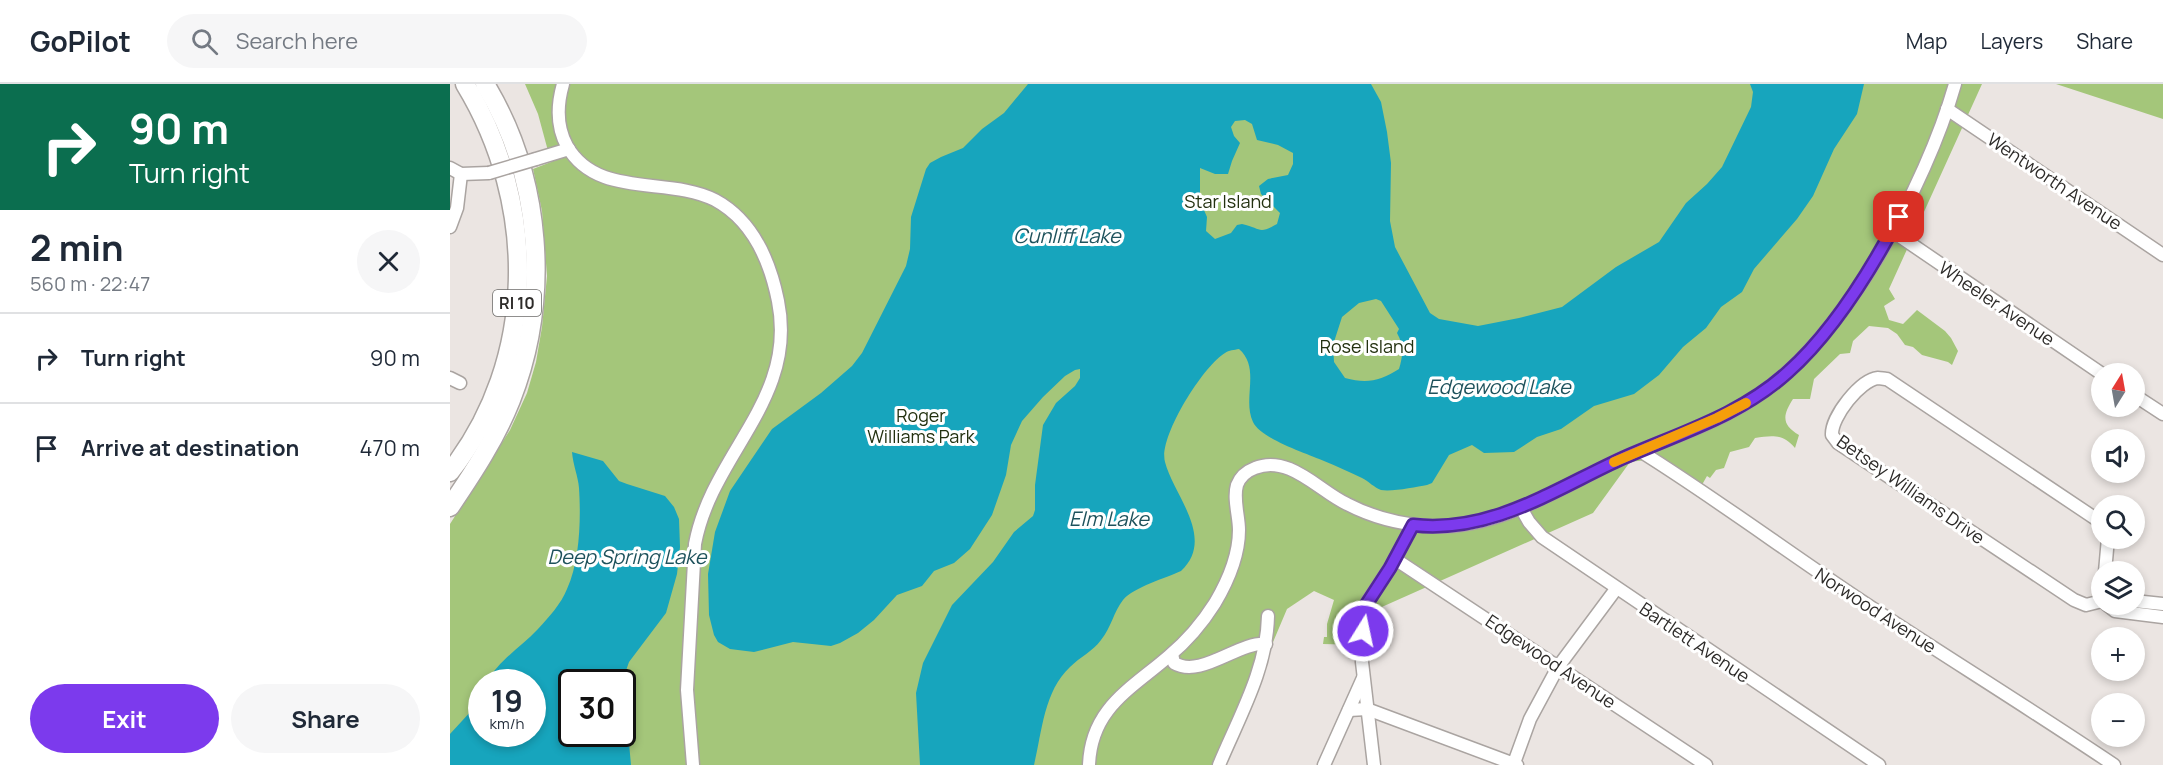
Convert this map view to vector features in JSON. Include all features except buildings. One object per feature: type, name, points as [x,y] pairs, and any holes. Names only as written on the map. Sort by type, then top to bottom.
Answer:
[{"type":"highway","name":"RI 10","points":[[450,472],[475,436],[500,380],[512,335],[519,274],[516,228],[508,183],[493,139],[465,84]]},
{"type":"highway","name":"RI 10","points":[[450,500],[473,471],[497,430],[511,400],[525,355],[532,322],[536,282],[535,242],[528,193],[528,160],[509,131],[485,84]]},
{"type":"highway","points":[[499,84],[528,160]]},
{"type":"highway","points":[[450,507],[473,471]]},
{"type":"street","points":[[563,84],[559,105],[563,137],[569,149],[585,166],[608,178],[687,191],[725,206],[746,226],[757,243],[771,276],[778,301],[781,341],[774,378],[750,427],[713,489],[697,534],[693,565],[687,682],[688,722],[693,765]]},
{"type":"street","points":[[1089,765],[1094,734],[1109,707],[1172,654],[1208,613],[1226,582],[1238,538],[1237,487],[1241,478],[1251,470],[1268,465],[1287,468],[1351,507],[1379,517],[1413,525],[1455,525],[1483,520],[1521,508],[1640,451],[1736,409],[1786,375],[1809,351],[1841,311],[1892,231],[1918,177],[1947,109],[1955,84]]},
{"type":"street","name":"Wentworth Avenue","points":[[1947,109],[2163,255]]},
{"type":"street","points":[[450,227],[457,208],[456,171],[489,173],[569,149]]},
{"type":"street","name":"Wheeler Avenue","points":[[1892,231],[2091,367]]},
{"type":"street","name":"Betsey Williams Drive","points":[[2091,516],[1887,380],[1877,378],[1862,386],[1832,425],[1832,435],[1838,442],[2074,600],[2086,605],[2091,603]]},
{"type":"street","points":[[2145,402],[2163,414]]},
{"type":"street","name":"Norwood Avenue","points":[[1640,451],[1722,504],[1769,540],[2114,765]]},
{"type":"street","name":"Bartlett Avenue","points":[[1521,508],[1542,537],[1875,764]]},
{"type":"street","points":[[1374,765],[1362,655],[1365,609],[1413,525]]},
{"type":"street","name":"Edgewood Avenue","points":[[1395,559],[1477,611],[1706,765]]},
{"type":"street","points":[[1349,710],[1367,709],[1516,764],[1530,719],[1558,667],[1616,589]]},
{"type":"street","points":[[2145,602],[2163,604]]},
{"type":"street","points":[[2145,615],[2163,617]]},
{"type":"street","points":[[1219,765],[1259,670],[1266,644],[1268,616]]},
{"type":"street","points":[[1172,654],[1174,663],[1190,667],[1225,657],[1257,643],[1266,644]]},
{"type":"street","points":[[1324,765],[1364,676]]},
{"type":"green space","name":"Roger Williams Park","points":[[525,84],[1982,84],[1889,289],[1895,299],[1884,306],[1889,320],[1903,324],[1917,310],[1945,331],[1958,351],[1952,365],[1922,355],[1913,347],[1905,345],[1897,334],[1888,328],[1869,326],[1853,341],[1850,353],[1840,354],[1814,379],[1810,399],[1793,399],[1787,410],[1786,420],[1789,428],[1799,435],[1795,448],[1782,438],[1767,436],[1755,438],[1749,447],[1730,452],[1724,468],[1716,470],[1710,478],[1707,476],[1699,490],[1653,459],[1630,462],[1593,513],[1366,614],[1362,645],[1323,644],[1324,637],[1327,637],[1327,624],[1334,600],[1314,591],[1287,609],[1221,765],[450,765],[450,524],[510,430],[527,393],[536,362],[547,276],[542,211],[533,169],[551,162],[538,114]]},
{"type":"green space","points":[[2056,84],[2163,84],[2163,119]]},
{"type":"water","points":[[1028,84],[1371,84],[1381,102],[1387,132],[1391,163],[1390,221],[1395,247],[1430,313],[1439,319],[1478,326],[1562,307],[1616,267],[1659,242],[1686,203],[1722,167],[1751,107],[1753,92],[1750,84],[1864,84],[1857,114],[1834,149],[1813,196],[1797,219],[1754,269],[1742,292],[1721,307],[1706,328],[1683,347],[1659,375],[1634,394],[1594,406],[1561,429],[1537,437],[1514,452],[1484,453],[1472,445],[1449,455],[1432,483],[1404,489],[1381,490],[1362,478],[1275,440],[1258,428],[1250,413],[1249,365],[1239,349],[1225,353],[1206,372],[1184,403],[1168,436],[1165,451],[1165,462],[1194,531],[1195,545],[1191,558],[1181,571],[1128,595],[1120,604],[1101,640],[1061,677],[1045,713],[1034,765],[920,765],[916,693],[923,663],[952,605],[993,562],[1014,532],[1033,516],[1043,425],[1056,403],[1075,386],[1080,378],[1080,369],[1065,376],[1022,421],[1011,445],[1006,475],[992,515],[970,549],[954,563],[934,571],[922,586],[897,595],[874,620],[858,633],[840,643],[831,646],[793,642],[754,652],[730,649],[718,642],[714,635],[709,615],[708,574],[715,532],[730,491],[772,429],[821,393],[852,366],[862,353],[906,266],[910,249],[911,217],[926,169],[930,163],[963,148],[982,129],[1004,113]],"holes":[[[1245,120],[1252,124],[1257,140],[1278,145],[1293,153],[1293,164],[1288,175],[1268,179],[1259,186],[1261,194],[1280,213],[1277,224],[1263,230],[1242,224],[1237,225],[1231,233],[1215,239],[1206,231],[1207,217],[1200,201],[1200,168],[1215,174],[1228,174],[1240,143],[1231,127],[1235,121]],[[1376,299],[1381,301],[1399,329],[1397,333],[1402,351],[1399,369],[1373,380],[1360,381],[1345,378],[1334,362],[1333,345],[1342,317],[1359,303]]]},
{"type":"water","name":"Deep Spring Lake","points":[[572,452],[603,461],[619,481],[665,496],[674,507],[679,519],[680,547],[677,574],[666,613],[629,662],[627,669],[558,669],[558,747],[629,747],[631,765],[450,765],[450,734],[468,714],[468,747],[546,747],[546,669],[497,669],[550,615],[567,589],[575,566],[579,539],[578,484]]},
{"type":"slow traffic","points":[[1614,462],[1717,418],[1746,403]]},
{"type":"route","points":[[1363,631],[1366,605],[1390,568],[1413,525],[1436,527],[1477,522],[1521,508],[1624,458],[1729,412],[1777,382],[1802,359],[1841,311],[1899,217]]},
{"type":"park label","name":"Star Island","points":[[1228,201]]},
{"type":"park label","name":"Rose Island","points":[[1367,346]]},
{"type":"water label","name":"Cunliff Lake","points":[[1067,235]]},
{"type":"water label","name":"Edgewood Lake","points":[[1499,386]]},
{"type":"water label","name":"Elm Lake","points":[[1109,518]]}]
